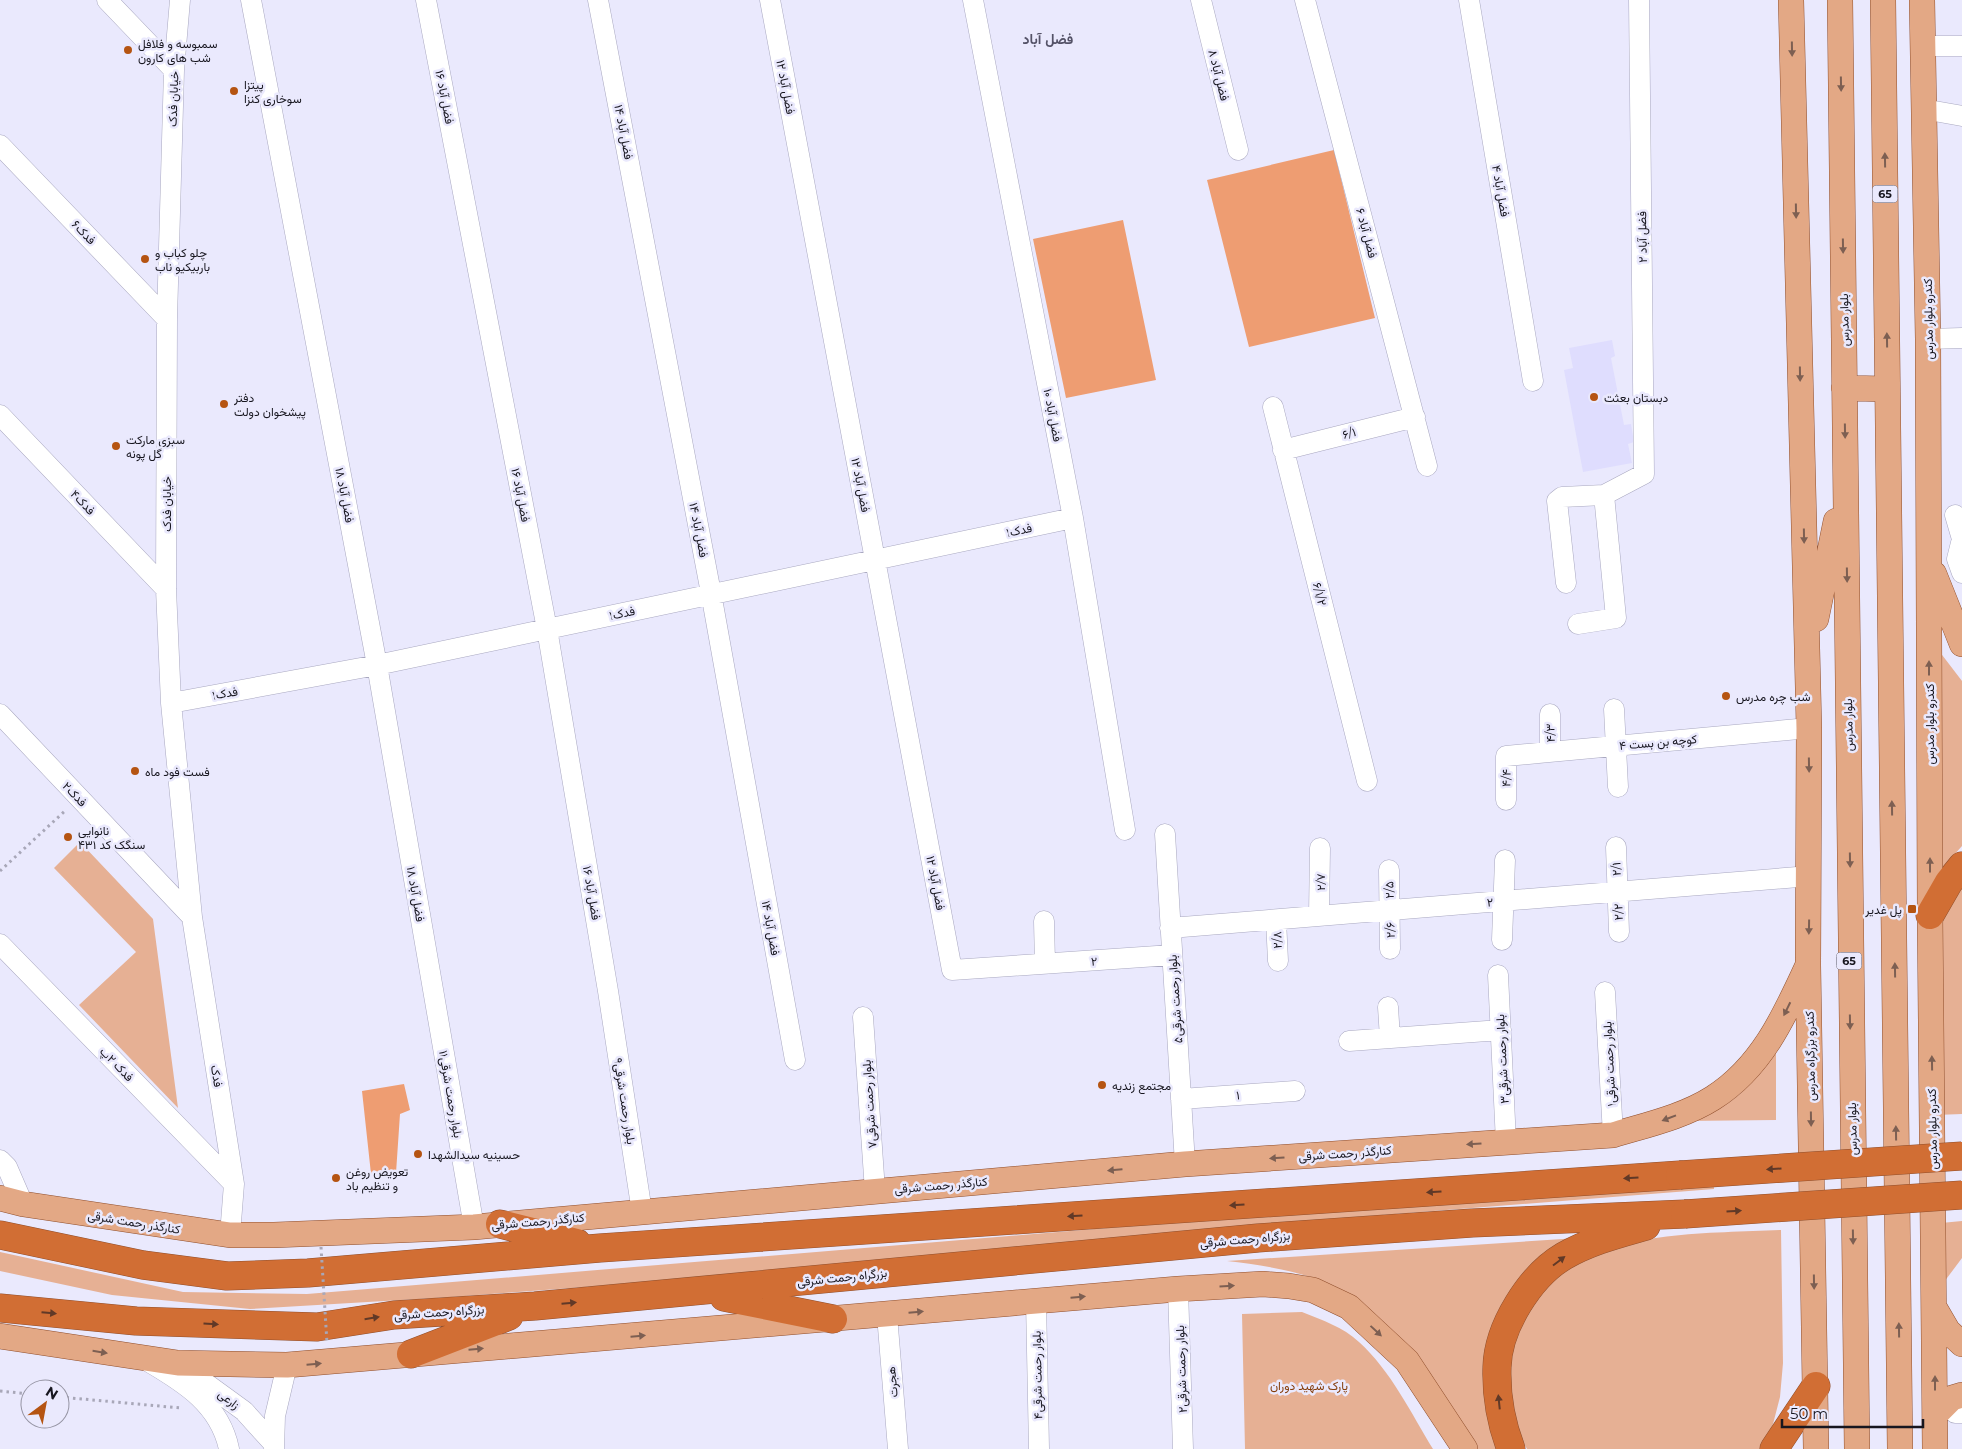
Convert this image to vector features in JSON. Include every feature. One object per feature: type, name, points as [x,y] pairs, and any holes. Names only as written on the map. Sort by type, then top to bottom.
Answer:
[{"type":"highway","points":[[1930,915],[1949,882],[1962,866]]},
{"type":"highway","points":[[0,1235],[143,1265],[226,1276],[308,1273],[600,1248],[1962,1156]]},
{"type":"highway","points":[[1511,1449],[1503,1427],[1498,1402],[1497,1365],[1504,1334],[1518,1303],[1537,1279],[1562,1257],[1590,1243],[1685,1214],[1962,1195]]},
{"type":"highway","name":"بزرگراه رحمت شرقی","points":[[0,1308],[136,1321],[317,1327],[394,1315],[535,1306],[1258,1238],[1472,1223],[1685,1214]]},
{"type":"highway","points":[[487,1226],[600,1248]]},
{"type":"highway","points":[[698,1291],[833,1319]]},
{"type":"highway","points":[[411,1354],[535,1306]]},
{"type":"highway","points":[[1774,1449],[1816,1386]]},
{"type":"main road","points":[[1791,0],[1807,664]]},
{"type":"main road","name":"بلوار مدرس","points":[[1840,0],[1857,1449]]},
{"type":"main road","name":"65","points":[[1883,0],[1900,1449]]},
{"type":"main road","name":"کندرو بلوار مدرس","points":[[1922,0],[1928,339],[1930,915],[1934,1307],[1945,1424]]},
{"type":"main road","points":[[1844,388],[1888,388]]},
{"type":"main road","points":[[1807,664],[1845,473]]},
{"type":"main road","points":[[1929,563],[1962,644]]},
{"type":"main road","name":"کندرو بزرگراه مدرس","points":[[1807,664],[1810,876],[1808,965],[1816,1449]]},
{"type":"main road","name":"کنارگذر رحمت شرقی","points":[[12,1201],[230,1235],[274,1235],[487,1226],[1185,1164],[1613,1135],[1666,1120],[1693,1108],[1713,1098],[1740,1077],[1773,1036],[1808,965]]},
{"type":"main road","points":[[0,1336],[178,1362],[286,1365],[1178,1288],[1263,1284],[1289,1286],[1312,1290],[1349,1307],[1376,1330],[1407,1361],[1465,1449]]},
{"type":"main road","points":[[1934,1307],[1948,1331],[1962,1344]]},
{"type":"street","points":[[107,0],[174,70]]},
{"type":"street","name":"خیابان فدک","points":[[180,0],[174,70],[167,318],[166,589],[170,703],[192,917]]},
{"type":"street","name":"فضل آباد ۱۸","points":[[251,0],[378,665],[433,992]]},
{"type":"street","name":"فضل آباد ۱۶","points":[[426,0],[547,629],[608,991]]},
{"type":"street","name":"فضل آباد ۱۴","points":[[598,0],[711,593],[795,1060]]},
{"type":"street","name":"فضل آباد ۱۲","points":[[770,0],[952,970]]},
{"type":"street","name":"فضل آباد ۱۰","points":[[973,0],[1073,518],[1126,830]]},
{"type":"street","name":"فضل آباد ۸","points":[[1201,0],[1238,150]]},
{"type":"street","name":"فضل آباد ۶","points":[[1305,0],[1427,466]]},
{"type":"street","name":"فضل آباد ۴","points":[[1469,0],[1533,381]]},
{"type":"street","name":"فضل آباد ۲","points":[[1604,495],[1644,474],[1639,0]]},
{"type":"street","points":[[1922,46],[1962,46]]},
{"type":"street","points":[[1923,109],[1962,116]]},
{"type":"street","name":"فدک۶","points":[[0,145],[167,318]]},
{"type":"street","points":[[1928,339],[1962,338]]},
{"type":"street","name":"۶/۱/۲","points":[[1273,407],[1367,781]]},
{"type":"street","name":"فدک۴","points":[[0,415],[166,589]]},
{"type":"street","name":"۶/۱","points":[[1283,450],[1415,417]]},
{"type":"street","points":[[1566,583],[1557,501],[1562,497],[1604,495],[1616,618],[1578,624]]},
{"type":"street","points":[[1929,506],[1958,517],[1962,539],[1958,559],[1962,573]]},
{"type":"street","name":"فدک۱","points":[[170,703],[378,665],[711,593],[1073,518]]},
{"type":"street","points":[[1614,710],[1618,787]]},
{"type":"street","name":"فدک۲","points":[[0,714],[192,917]]},
{"type":"street","name":"۴/۳","points":[[1550,714],[1550,752]]},
{"type":"street","name":"کوچه بن بست ۴","points":[[1506,756],[1809,728]]},
{"type":"street","name":"۴/۴","points":[[1506,756],[1506,800]]},
{"type":"street","name":"۵بلوار رحمت شرقی","points":[[1164,834],[1185,1164]]},
{"type":"street","name":"۲/۱","points":[[1616,847],[1617,892]]},
{"type":"street","name":"۲/۷","points":[[1320,848],[1320,916]]},
{"type":"street","points":[[1502,940],[1505,860]]},
{"type":"street","name":"۲/۵","points":[[1389,870],[1389,911]]},
{"type":"street","name":"۲","points":[[1170,928],[1810,876]]},
{"type":"street","name":"۲/۲","points":[[1617,892],[1618,932]]},
{"type":"street","name":"۲/۶","points":[[1389,911],[1390,949]]},
{"type":"street","name":"فدک","points":[[192,917],[234,1184],[230,1235]]},
{"type":"street","name":"۲/۸","points":[[1276,920],[1278,960]]},
{"type":"street","points":[[1044,921],[1045,964]]},
{"type":"street","name":"فدک ۲پ","points":[[0,944],[234,1184]]},
{"type":"street","name":"۲","points":[[952,970],[1172,956]]},
{"type":"street","name":"بلوار رحمت شرقی۳","points":[[1498,975],[1506,1142]]},
{"type":"street","name":"بلوار رحمت شرقی۹","points":[[608,991],[642,1212]]},
{"type":"street","name":"بلوار رحمت شرقی۱۱","points":[[433,992],[487,1226]]},
{"type":"street","name":"بلوار رحمت شرقی۱","points":[[1605,992],[1613,1135]]},
{"type":"street","points":[[1388,1007],[1390,1038]]},
{"type":"street","name":"بلوار رحمت شرقی۷","points":[[863,1017],[875,1191]]},
{"type":"street","points":[[1349,1042],[1501,1030]]},
{"type":"street","name":"۱","points":[[1181,1099],[1295,1091]]},
{"type":"street","points":[[0,1160],[7,1167],[12,1201]]},
{"type":"street","name":"بلوار رحمت شرقی۲","points":[[1178,1288],[1183,1449]]},
{"type":"street","name":"بلوار رحمت شرقی۴","points":[[1036,1300],[1039,1449]]},
{"type":"street","name":"هجرت","points":[[887,1314],[898,1449]]},
{"type":"street","points":[[144,1358],[190,1387],[214,1411],[226,1436],[229,1449]]},
{"type":"street","name":"زارعی","points":[[178,1362],[244,1411],[274,1446]]},
{"type":"street","name":"زارعی","points":[[274,1446],[275,1416],[286,1365]]},
{"type":"path","points":[[0,871],[79,798]]},
{"type":"path","points":[[322,1247],[327,1343]]},
{"type":"path","points":[[0,1391],[20,1393]]},
{"type":"path","points":[[70,1398],[214,1411]]},
{"type":"shaded area","points":[[1334,150],[1375,318],[1249,347],[1207,180]]},
{"type":"shaded area","points":[[1123,220],[1156,380],[1066,398],[1033,239]]},
{"type":"shaded area","name":"دبستان بعثت","points":[[1612,340],[1615,356],[1611,358],[1624,425],[1631,424],[1634,442],[1628,444],[1632,463],[1583,472],[1564,370],[1573,368],[1569,348]]},
{"type":"shaded area","points":[[404,1084],[410,1110],[400,1114],[396,1173],[371,1174],[362,1091]]},
{"type":"green space","points":[[1936,647],[1962,681],[1962,846],[1937,874]]},
{"type":"green space","points":[[80,842],[153,919],[178,1108],[79,1005],[136,952],[54,868]]},
{"type":"green space","points":[[1962,884],[1962,1114],[1936,1115],[1936,946],[1944,916]]},
{"type":"green space","points":[[1776,1046],[1776,1120],[1684,1121],[1717,1109],[1739,1095],[1748,1086]]},
{"type":"green space","points":[[1714,1181],[1714,1189],[1357,1217],[809,1270],[452,1297],[250,1309],[112,1295],[0,1271],[0,1252],[183,1292],[307,1294],[1384,1205]]},
{"type":"green space","points":[[1962,1221],[1962,1258],[1944,1282],[1941,1223]]},
{"type":"green space","points":[[1781,1230],[1783,1363],[1780,1397],[1773,1424],[1761,1449],[1527,1449],[1512,1409],[1509,1381],[1512,1353],[1516,1339],[1534,1302],[1560,1275],[1591,1256],[1626,1244],[1704,1233]]},
{"type":"green space","points":[[1578,1238],[1517,1285],[1501,1449],[1476,1449],[1407,1348],[1391,1329],[1354,1298],[1325,1282],[1293,1272],[1227,1261]]},
{"type":"green space","name":"پارک شهید دوران","points":[[1302,1312],[1346,1332],[1370,1353],[1391,1379],[1433,1449],[1245,1449],[1242,1314]]},
{"type":"place","name":"سمبوسه و فلافل شب های کارون","points":[[128,50]]},
{"type":"place","name":"پيتزا سوخارى كنزا","points":[[234,91]]},
{"type":"place","name":"چلو کباب و باربیکیو ناب","points":[[145,259]]},
{"type":"place","name":"دبستان بعثت","points":[[1594,397]]},
{"type":"place","name":"دفتر پیشخوان دولت","points":[[224,404]]},
{"type":"place","name":"سبزی مارکت گل پونه","points":[[116,446]]},
{"type":"place","name":"شب چره مدرس","points":[[1726,696]]},
{"type":"place","name":"فست فود ماه","points":[[135,771]]},
{"type":"place","name":"نانوایی سنگک کد ۴۳۱","points":[[68,837]]},
{"type":"place","name":"پل غدیر","points":[[1912,909]]},
{"type":"place","name":"مجتمع زندیه","points":[[1102,1085]]},
{"type":"place","name":"حسینیه سیدالشهدا","points":[[418,1154]]},
{"type":"place","name":"تعویض روغن و تنظیم باد","points":[[336,1178]]},
{"type":"district","name":"فضل آباد","points":[[1048,39]]}]
